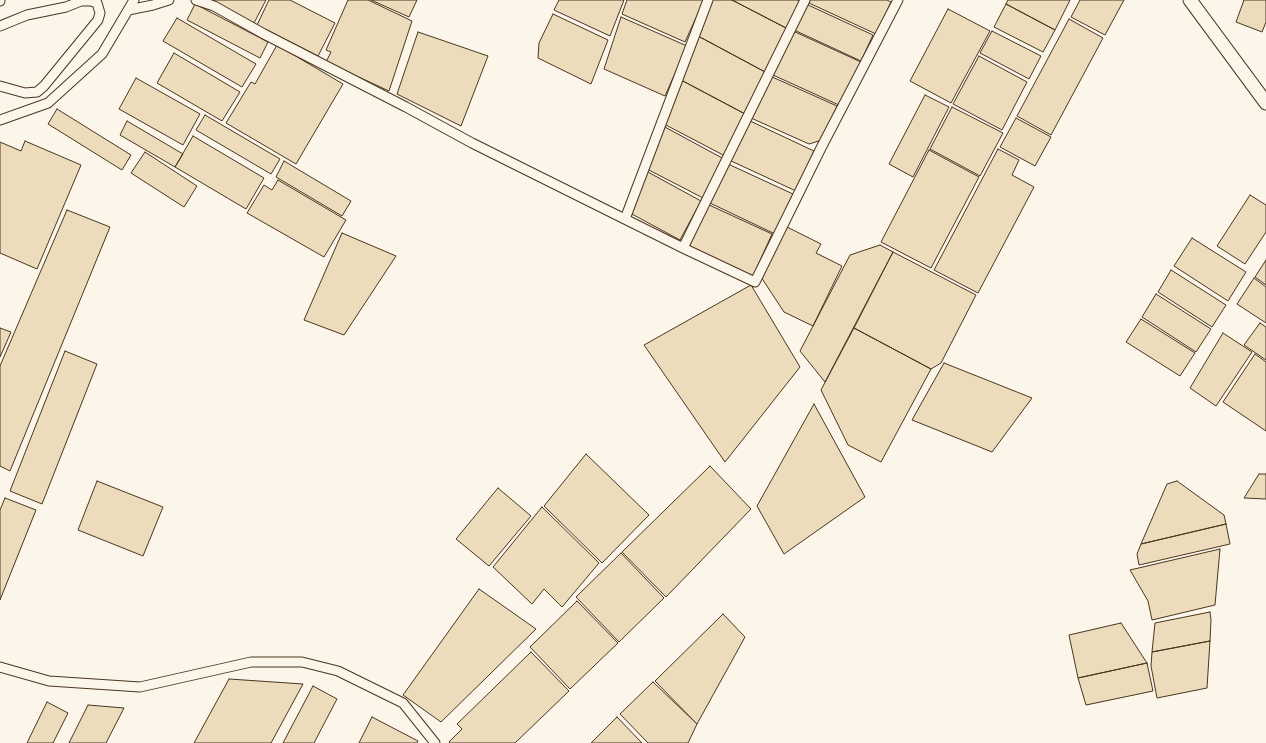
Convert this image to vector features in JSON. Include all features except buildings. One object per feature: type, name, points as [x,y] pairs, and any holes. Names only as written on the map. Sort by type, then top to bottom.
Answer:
[{"type":"street","points":[[0,120],[48,103],[102,54],[134,0]]},
{"type":"street","points":[[128,10],[169,0]]},
{"type":"street","points":[[196,0],[214,6],[264,34],[406,106],[472,143],[683,248],[756,282],[821,148],[898,0]]},
{"type":"street","points":[[625,219],[708,0]]},
{"type":"street","points":[[683,248],[805,0]]},
{"type":"street","points":[[1190,0],[1266,103]]},
{"type":"street","points":[[0,26],[27,15],[81,1],[91,1],[97,3],[100,13],[98,20],[44,86],[37,92],[24,93],[0,86]]},
{"type":"street","points":[[0,667],[49,681],[140,687],[251,662],[302,662],[338,671],[403,702],[435,743]]}]
